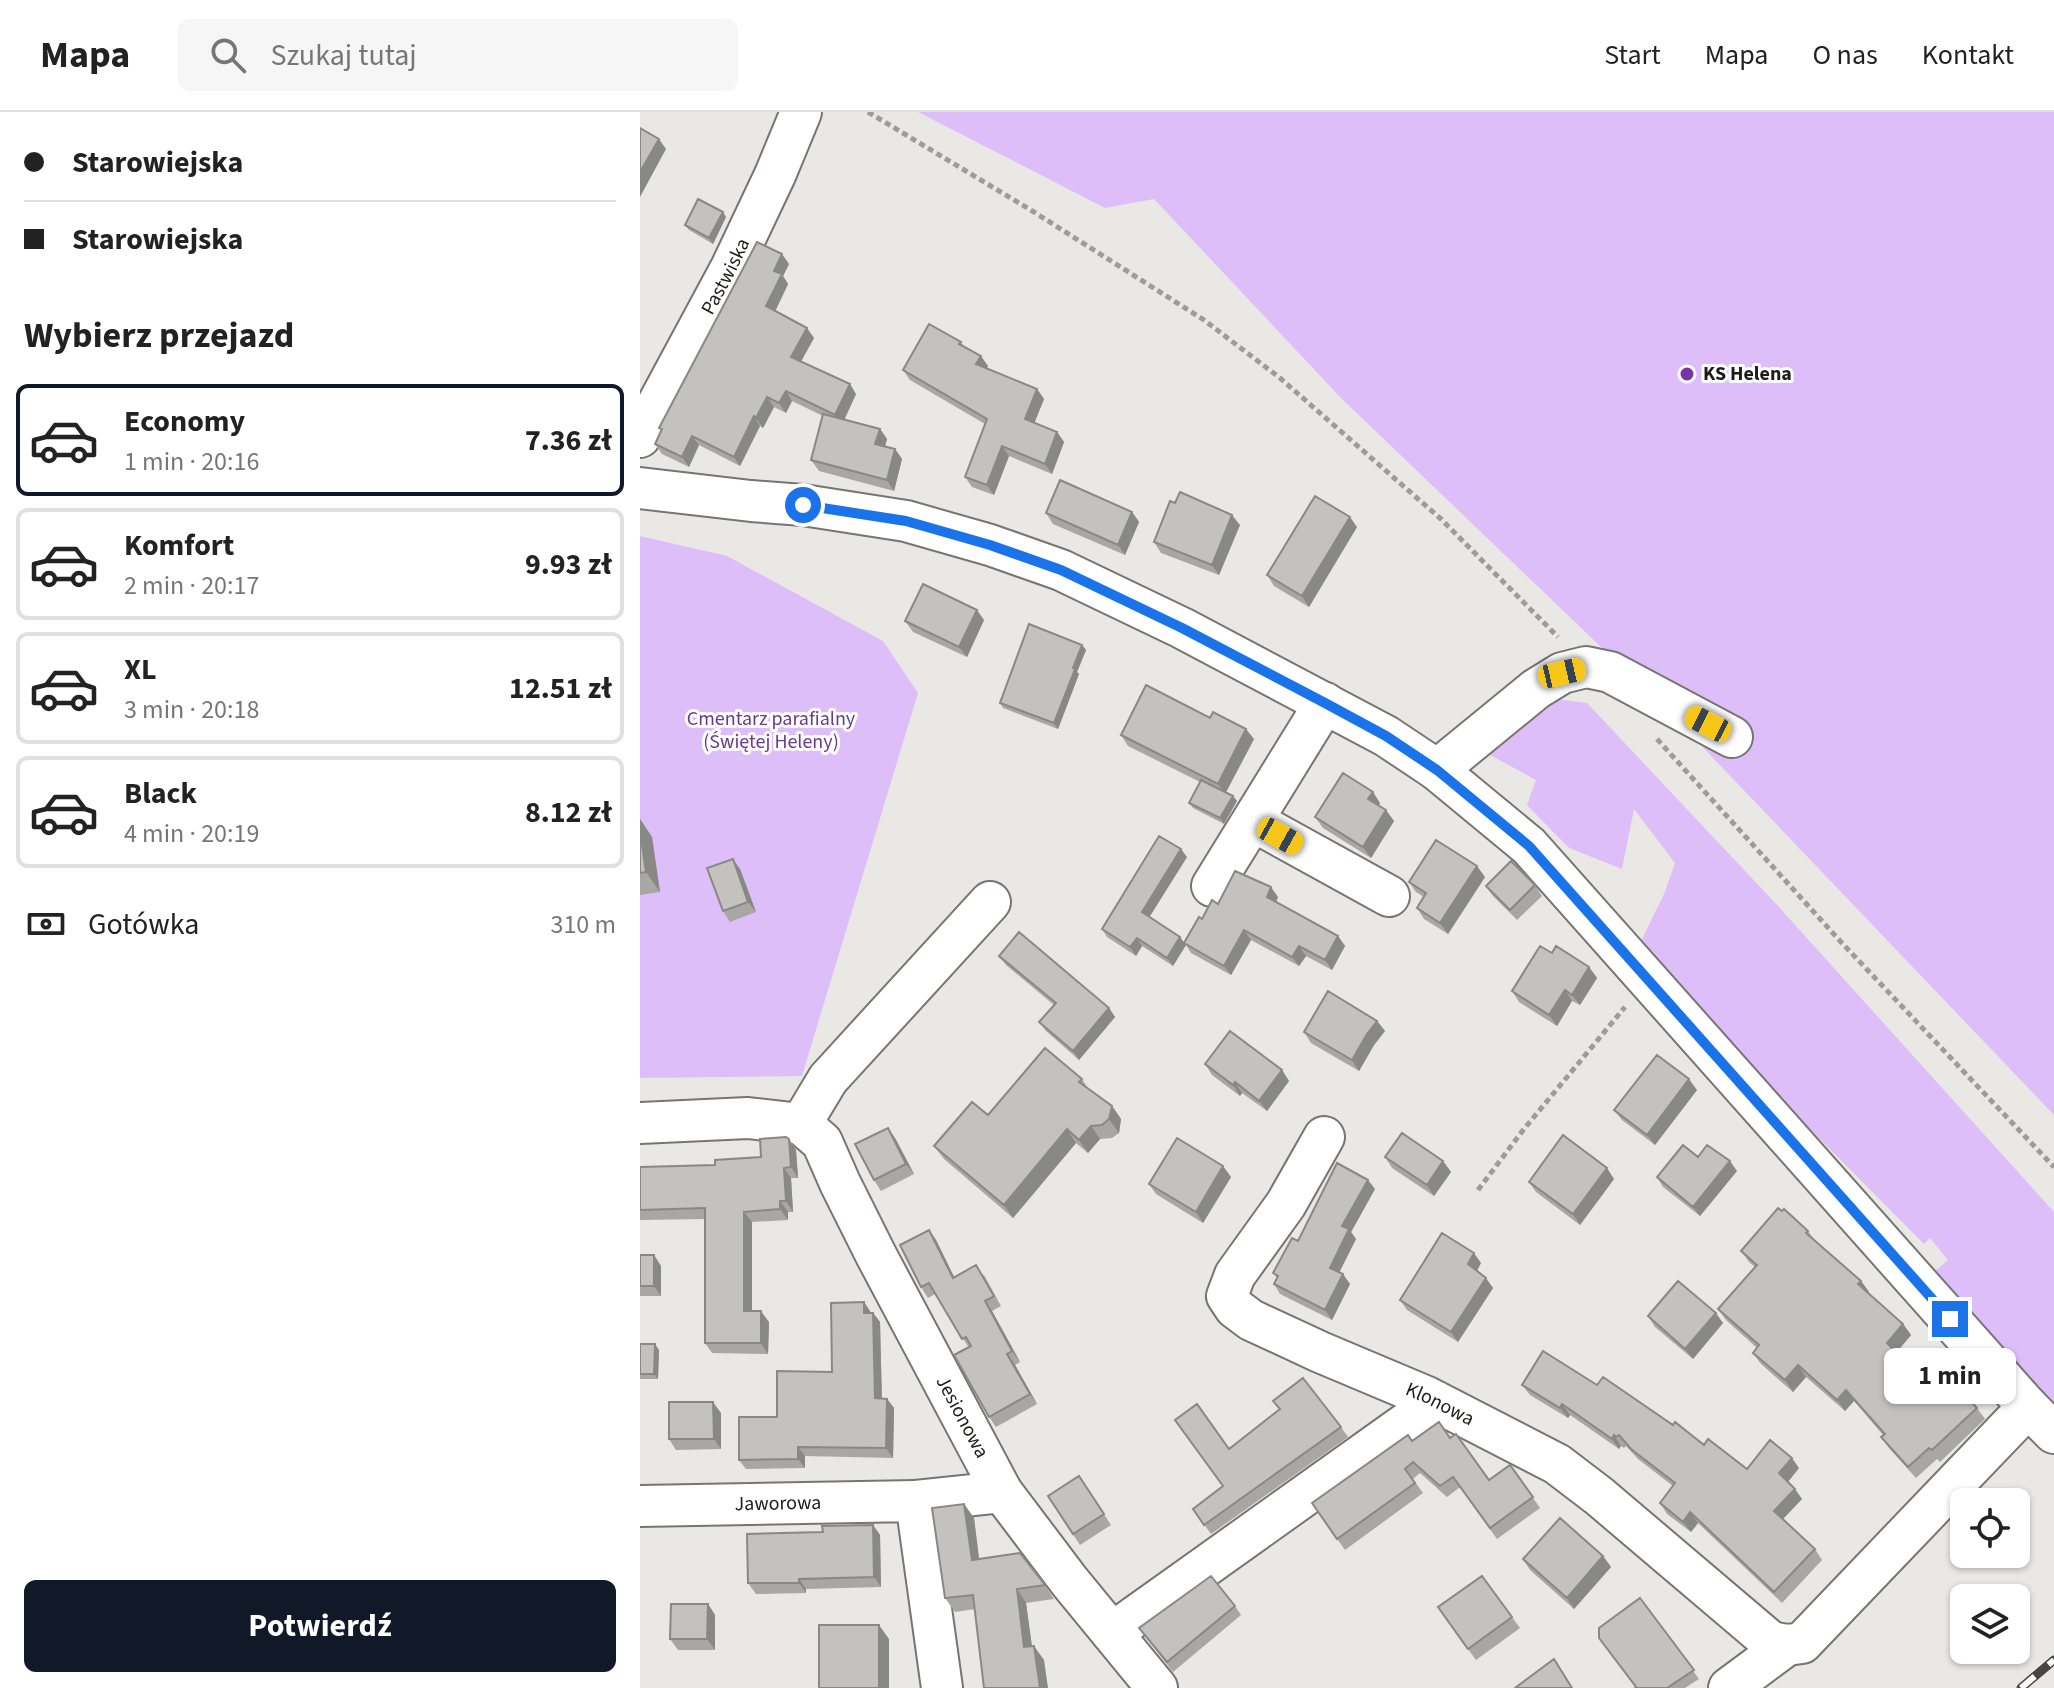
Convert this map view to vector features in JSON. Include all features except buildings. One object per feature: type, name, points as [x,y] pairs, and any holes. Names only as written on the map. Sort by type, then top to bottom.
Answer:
[{"type":"street","name":"Pastwiska","points":[[640,437],[731,268],[801,112]]},
{"type":"street","points":[[640,488],[803,505],[906,521],[990,545],[1061,570],[1182,628],[1386,736],[1437,770],[1529,846],[2041,1420],[1802,1643],[1787,1645],[1729,1688]]},
{"type":"street","points":[[1437,770],[1536,689],[1562,673],[1586,667],[1610,672],[1732,737]]},
{"type":"street","points":[[1212,886],[1325,703]]},
{"type":"street","points":[[1253,821],[1389,896]]},
{"type":"street","points":[[640,1123],[748,1118],[801,1124],[828,1079],[990,902]]},
{"type":"street","name":"Jesionowa","points":[[801,1124],[822,1142],[876,1255],[1002,1492],[1070,1582],[1157,1688]]},
{"type":"street","name":"Klonowa","points":[[1324,1137],[1286,1204],[1235,1275],[1227,1296],[1235,1308],[1251,1320],[1436,1402],[1557,1464],[1599,1496],[1756,1631],[1771,1642],[1787,1645]]},
{"type":"street","points":[[1112,1633],[1436,1402]]},
{"type":"street","name":"Jaworowa","points":[[640,1506],[916,1501],[1002,1492]]},
{"type":"street","points":[[916,1501],[942,1688]]},
{"type":"path","points":[[868,112],[1143,280],[1204,320],[1267,368],[1441,519],[1586,667]]},
{"type":"path","points":[[1647,728],[1841,942],[2054,1167]]},
{"type":"path","points":[[1478,1190],[1524,1129],[1648,980]]},
{"type":"green space","points":[[918,112],[2054,112],[2054,1115],[1671,714],[1342,399],[1154,199],[1105,208]]},
{"type":"green space","name":"Cmentarz parafialny (Świętej Heleny)","points":[[640,536],[727,556],[883,641],[918,693],[802,1076],[640,1078]]},
{"type":"green space","points":[[1556,699],[1587,703],[1778,906],[2054,1212],[2054,1403],[1935,1271],[1948,1260],[1930,1238],[1924,1244],[1797,1116],[1641,941],[1675,863],[1634,809],[1622,869],[1569,848],[1527,805],[1536,780],[1479,749]]},
{"type":"railway","points":[[2021,1688],[2054,1660]]},
{"type":"place","name":"KS Helena","points":[[1687,374]]},
{"type":"route","points":[[803,505],[906,521],[990,545],[1061,570],[1182,628],[1325,703],[1386,736],[1437,770],[1529,846],[1950,1319]]}]
